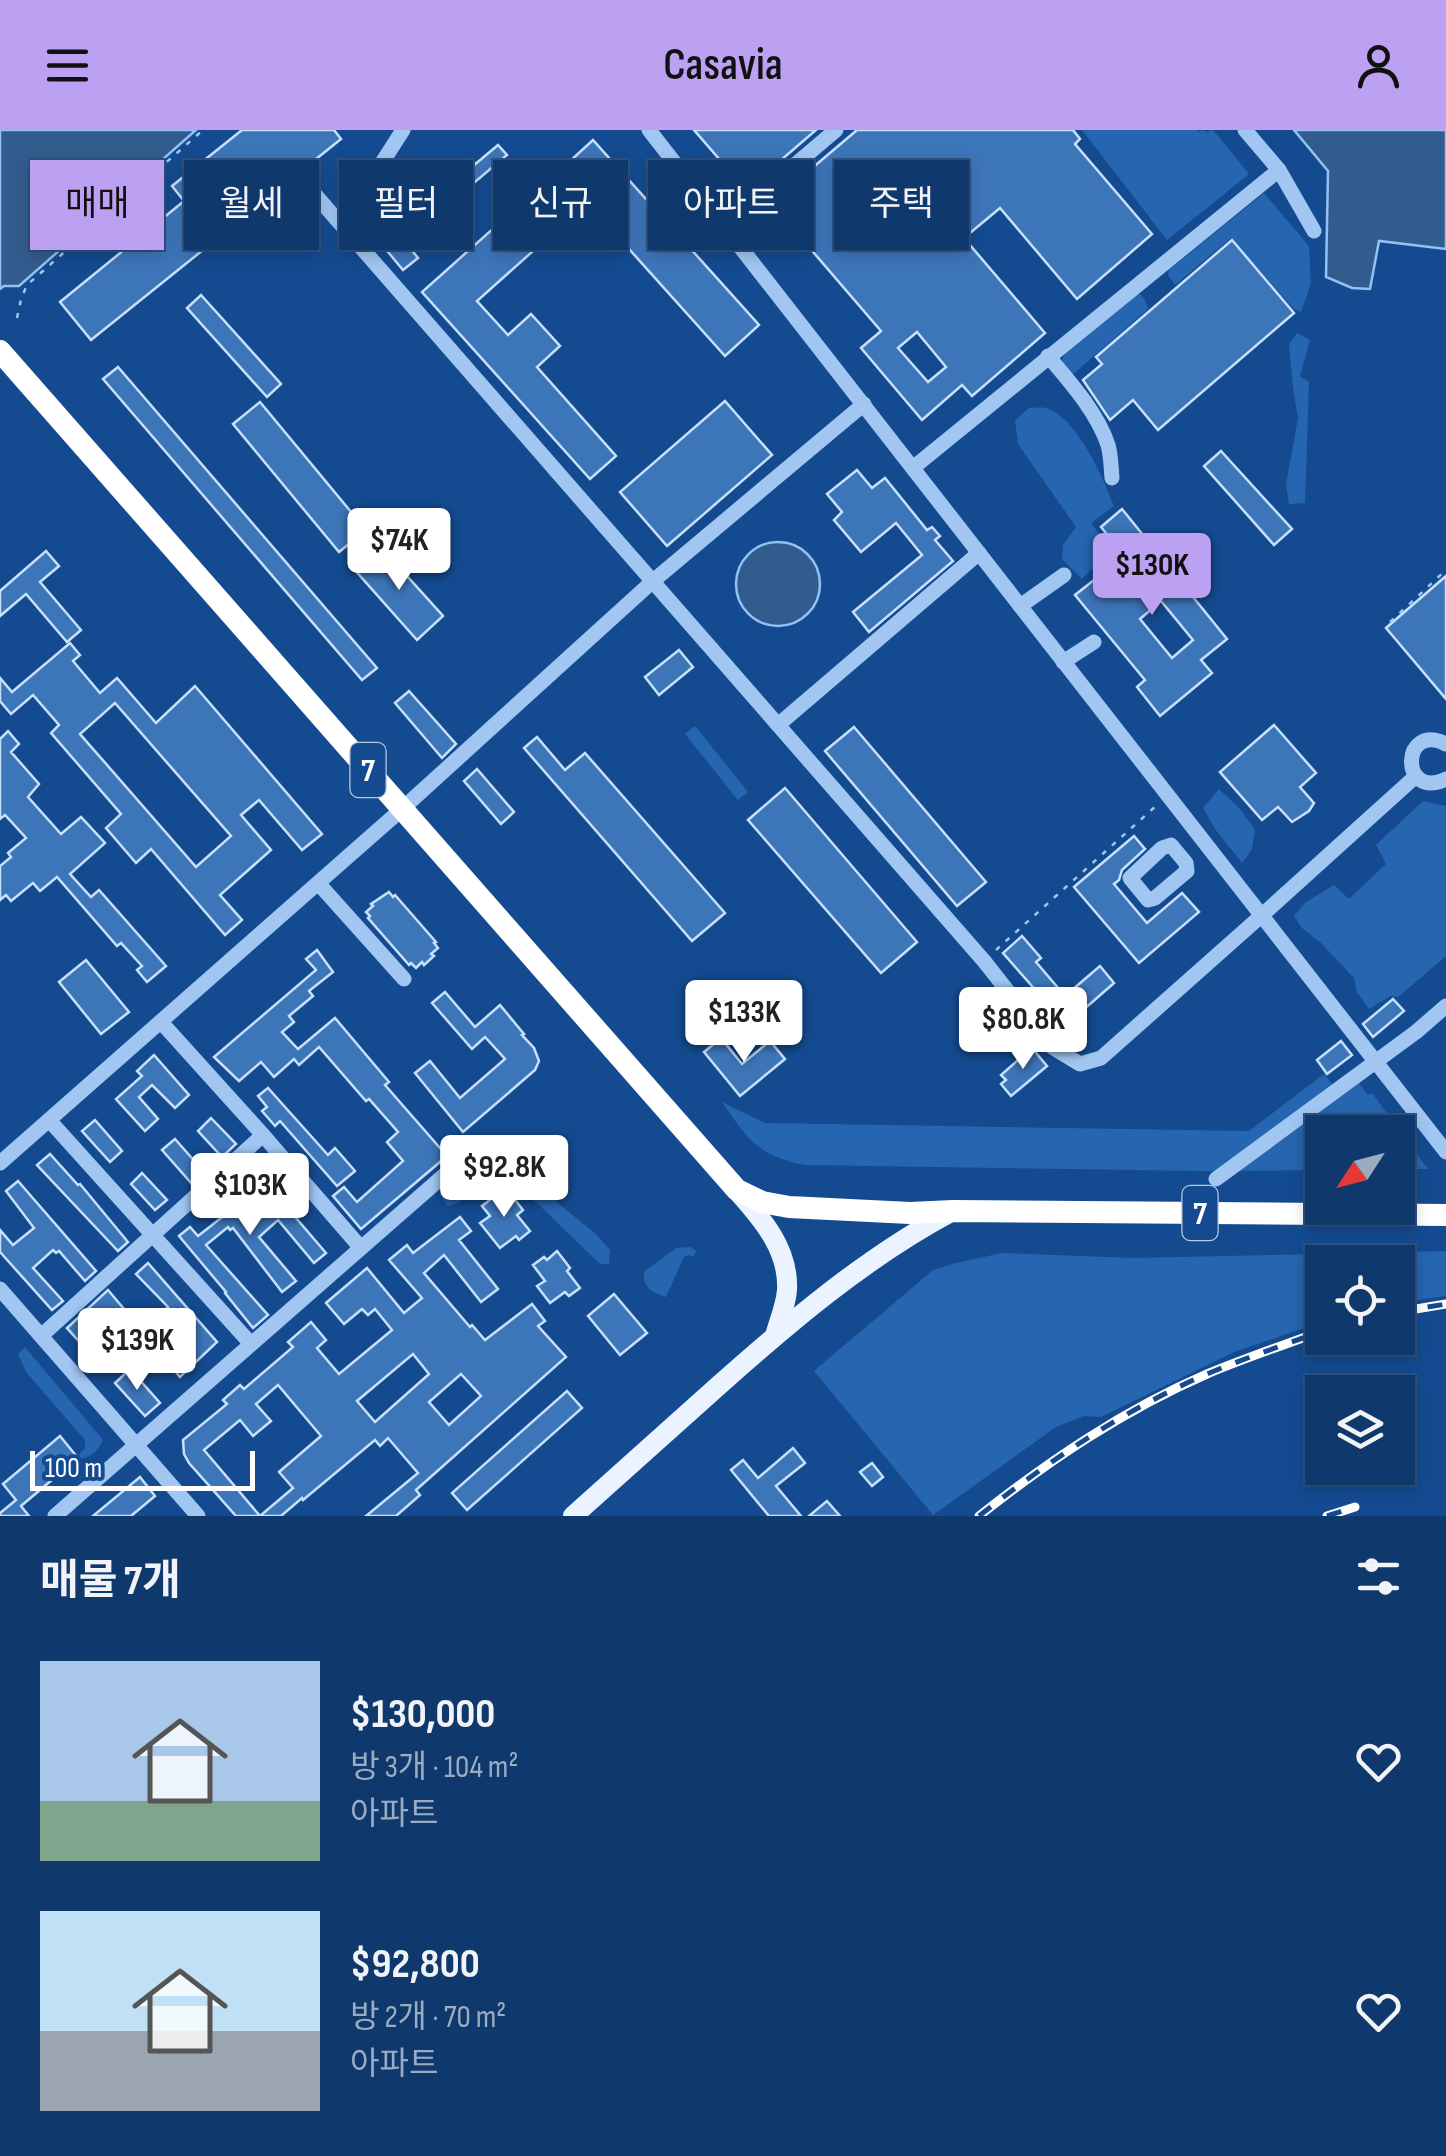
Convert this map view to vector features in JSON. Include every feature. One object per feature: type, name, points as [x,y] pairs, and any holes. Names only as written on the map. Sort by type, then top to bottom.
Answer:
[{"type":"highway","name":"7","points":[[0,351],[737,1190],[762,1202],[789,1207],[910,1213],[1446,1215]]},
{"type":"main road","points":[[737,1190],[773,1235],[782,1256],[787,1293],[775,1336]]},
{"type":"main road","points":[[573,1516],[775,1336],[852,1275],[953,1211]]},
{"type":"street","points":[[384,160],[404,130]]},
{"type":"street","points":[[649,130],[673,160]]},
{"type":"street","points":[[801,160],[836,130]]},
{"type":"street","points":[[1245,130],[1279,170],[1314,232]]},
{"type":"street","points":[[914,467],[1279,170]]},
{"type":"street","points":[[319,199],[339,222]]},
{"type":"street","points":[[364,250],[984,961],[1052,1047],[1080,1064],[1100,1058],[1416,776]]},
{"type":"street","points":[[744,250],[1446,1151]]},
{"type":"street","points":[[1048,356],[1096,420],[1108,447],[1112,478]]},
{"type":"street","points":[[0,1163],[653,582],[864,404]]},
{"type":"street","points":[[778,725],[979,553]]},
{"type":"street","points":[[1020,606],[1064,575]]},
{"type":"street","points":[[1064,662],[1094,642]]},
{"type":"street","points":[[1446,744],[1432,739],[1419,744],[1411,763],[1416,776],[1428,783],[1446,779]]},
{"type":"street","points":[[1179,853],[1199,838]]},
{"type":"street","points":[[318,883],[404,979]]},
{"type":"street","points":[[1216,1179],[1446,1006]]},
{"type":"street","points":[[160,1022],[360,1248]]},
{"type":"street","points":[[49,1120],[251,1344]]},
{"type":"street","points":[[41,1336],[263,1135]]},
{"type":"street","points":[[55,1516],[480,1143]]},
{"type":"street","points":[[0,1290],[198,1516]]},
{"type":"path","points":[[18,318],[20,298],[27,285],[203,130]]},
{"type":"path","points":[[1390,622],[1446,570]]},
{"type":"path","points":[[984,961],[1167,796]]},
{"type":"shaded area","points":[[0,130],[196,130],[162,160],[30,160],[30,250],[60,250],[19,286],[0,289]]},
{"type":"shaded area","points":[[1082,130],[1213,130],[1249,174],[1167,240]]},
{"type":"shaded area","points":[[1294,130],[1446,130],[1446,249],[1379,241],[1370,289],[1352,288],[1326,277],[1328,171]]},
{"type":"shaded area","points":[[1264,193],[1309,246],[1311,284],[1301,312],[1294,309],[1231,238],[1175,285],[1169,270]]},
{"type":"shaded area","points":[[1138,293],[1148,309],[1072,375],[1063,366],[1065,354]]},
{"type":"shaded area","points":[[1297,333],[1310,340],[1300,376],[1309,382],[1305,503],[1289,504],[1286,484],[1298,418],[1289,344]]},
{"type":"shaded area","points":[[1029,408],[1046,408],[1068,423],[1088,450],[1114,506],[1091,523],[1111,550],[1082,579],[1062,559],[1063,545],[1076,527],[1018,444],[1015,420]]},
{"type":"shaded area","points":[[778,542],[794,545],[808,554],[817,568],[817,600],[808,614],[794,623],[778,626],[762,623],[748,614],[739,600],[736,584],[739,568],[748,554],[762,545]]},
{"type":"shaded area","points":[[695,726],[748,792],[738,800],[685,734]]},
{"type":"shaded area","points":[[1219,789],[1255,830],[1252,849],[1242,863],[1203,808]]},
{"type":"shaded area","points":[[1423,801],[1446,806],[1446,956],[1398,997],[1391,996],[1369,1009],[1357,992],[1354,978],[1294,916],[1306,902],[1334,885],[1349,899],[1386,864],[1376,845]]},
{"type":"shaded area","points":[[1324,1074],[1333,1085],[1220,1171],[804,1165],[764,1151],[722,1102],[765,1123],[1249,1131]]},
{"type":"shaded area","points":[[1358,1082],[1388,1115],[1312,1115]]},
{"type":"shaded area","points":[[1305,1120],[1305,1170],[1234,1171]]},
{"type":"shaded area","points":[[1415,1151],[1428,1169],[1415,1169]]},
{"type":"shaded area","points":[[489,1157],[503,1168],[532,1174],[610,1250],[609,1264],[600,1264],[512,1183],[480,1189],[447,1206],[440,1194],[457,1175]]},
{"type":"shaded area","points":[[690,1247],[696,1251],[694,1257],[684,1257],[666,1297],[649,1289],[644,1272],[676,1248]]},
{"type":"shaded area","points":[[1446,1251],[1446,1296],[1415,1301],[1415,1252]]},
{"type":"shaded area","points":[[1002,1253],[1132,1258],[1305,1254],[1305,1328],[1234,1352],[1101,1417],[1084,1416],[1056,1427],[933,1515],[814,1371],[933,1270]]},
{"type":"shaded area","points":[[25,1347],[103,1440],[92,1454],[81,1459],[85,1440],[26,1372],[18,1354]]},
{"type":"building","points":[[242,130],[334,130],[341,139],[315,160],[204,160]]},
{"type":"building","points":[[694,130],[816,130],[781,160],[720,160]]},
{"type":"building","points":[[857,130],[1073,130],[1080,139],[1075,144],[1152,234],[1077,299],[1000,208],[969,234],[969,160],[834,160],[834,250],[969,250],[969,244],[1045,333],[972,396],[962,385],[922,420],[861,348],[881,331],[811,250],[814,166]],"holes":[[[917,332],[946,367],[928,382],[898,348]]]},
{"type":"building","points":[[593,140],[611,160],[571,160]]},
{"type":"building","points":[[498,145],[507,155],[493,160],[493,167],[473,184],[473,166]]},
{"type":"building","points":[[184,176],[184,201],[172,186]]},
{"type":"building","points":[[628,179],[648,201],[648,250],[692,250],[759,325],[725,356],[628,248]]},
{"type":"building","points":[[184,201],[184,250],[203,250],[91,340],[60,302],[124,250],[164,250],[164,217]]},
{"type":"building","points":[[493,229],[493,250],[534,250],[477,301],[508,335],[531,314],[560,346],[537,367],[616,456],[590,479],[422,292]]},
{"type":"building","points":[[1232,240],[1294,313],[1158,430],[1133,400],[1110,420],[1083,380],[1102,364],[1096,357]]},
{"type":"building","points":[[386,250],[412,250],[418,258],[403,270]]},
{"type":"building","points":[[201,295],[281,384],[267,397],[187,308]]},
{"type":"building","points":[[118,367],[377,668],[362,680],[103,379]]},
{"type":"building","points":[[725,401],[772,455],[667,546],[620,492]]},
{"type":"building","points":[[260,402],[366,530],[339,552],[233,424]]},
{"type":"building","points":[[1221,451],[1292,529],[1274,545],[1204,466]]},
{"type":"building","points":[[857,470],[872,488],[885,478],[927,530],[932,527],[940,536],[935,540],[953,561],[869,632],[853,612],[922,555],[896,523],[861,552],[834,520],[842,512],[827,494]]},
{"type":"building","points":[[1122,509],[1227,639],[1201,660],[1212,673],[1160,716],[1137,687],[1145,680],[1075,595],[1127,559],[1101,527]],"holes":[[[1161,601],[1193,640],[1172,658],[1140,619]]]},
{"type":"building","points":[[380,546],[443,616],[417,640],[354,569]]},
{"type":"building","points":[[46,551],[59,566],[40,582],[81,630],[67,642],[26,594],[0,616],[0,591]]},
{"type":"building","points":[[1446,576],[1446,699],[1386,628]]},
{"type":"building","points":[[70,643],[80,655],[73,661],[100,693],[117,678],[156,723],[195,686],[322,834],[302,850],[259,800],[241,815],[271,850],[220,895],[242,920],[225,935],[151,849],[136,863],[106,828],[121,814],[51,733],[59,725],[33,695],[11,714],[0,701],[0,678],[12,692]],"holes":[[[115,703],[231,836],[196,867],[80,734]]]},
{"type":"building","points":[[679,650],[693,667],[659,695],[645,677]]},
{"type":"building","points":[[409,691],[456,744],[442,758],[395,703]]},
{"type":"building","points":[[1274,725],[1316,773],[1300,787],[1314,803],[1292,822],[1278,807],[1262,820],[1220,772]]},
{"type":"building","points":[[854,727],[986,882],[957,906],[825,751]]},
{"type":"building","points":[[8,731],[19,744],[11,752],[39,784],[28,797],[61,834],[81,817],[105,843],[70,874],[91,897],[99,890],[166,966],[147,982],[137,970],[142,966],[121,943],[117,946],[57,877],[40,891],[33,883],[11,901],[6,895],[0,900],[0,866],[26,838],[5,815],[0,819],[0,739]]},
{"type":"building","points":[[537,737],[565,770],[585,753],[725,913],[692,941],[524,748]]},
{"type":"building","points":[[477,769],[514,812],[501,824],[464,781]]},
{"type":"building","points":[[785,788],[917,942],[881,973],[748,820]]},
{"type":"building","points":[[1134,836],[1145,849],[1122,870],[1114,884],[1147,923],[1182,893],[1199,912],[1139,963],[1074,887]]},
{"type":"building","points":[[389,892],[436,942],[438,948],[431,954],[434,956],[424,965],[409,965],[368,918],[366,912],[371,904]]},
{"type":"building","points":[[1022,936],[1041,958],[1036,962],[1065,996],[1100,966],[1114,983],[1066,1025],[1003,953]]},
{"type":"building","points":[[317,950],[333,972],[309,991],[313,996],[289,1016],[294,1022],[282,1032],[298,1049],[335,1018],[389,1082],[385,1085],[447,1156],[361,1229],[333,1196],[344,1187],[357,1202],[403,1161],[387,1142],[398,1132],[319,1047],[299,1065],[294,1059],[274,1077],[261,1062],[239,1081],[214,1057],[316,970],[306,959]]},
{"type":"building","points":[[86,960],[129,1012],[101,1034],[59,982]]},
{"type":"building","points":[[445,992],[475,1027],[500,1005],[534,1048],[539,1061],[535,1070],[463,1132],[415,1073],[430,1061],[460,1098],[505,1059],[485,1037],[472,1049],[432,1003]]},
{"type":"building","points":[[1393,999],[1404,1011],[1373,1037],[1363,1024]]},
{"type":"building","points":[[721,1038],[742,1064],[770,1041],[785,1059],[740,1096],[704,1052]]},
{"type":"building","points":[[1341,1041],[1352,1055],[1327,1074],[1317,1060]]},
{"type":"building","points":[[1032,1048],[1047,1066],[1011,1096],[1001,1084],[1006,1080],[1001,1075]]},
{"type":"building","points":[[154,1055],[189,1095],[175,1108],[152,1085],[139,1097],[158,1119],[145,1131],[116,1099],[142,1076],[137,1071]]},
{"type":"building","points":[[268,1088],[328,1155],[335,1148],[355,1171],[337,1186],[280,1121],[275,1126],[262,1111],[267,1107],[258,1096]]},
{"type":"building","points":[[211,1118],[236,1144],[222,1157],[198,1131]]},
{"type":"building","points":[[95,1120],[122,1151],[110,1162],[82,1131]]},
{"type":"building","points":[[175,1139],[205,1173],[192,1184],[162,1150]]},
{"type":"building","points":[[50,1154],[128,1242],[118,1251],[37,1165]]},
{"type":"building","points":[[249,1163],[326,1253],[314,1263],[278,1220],[259,1237],[296,1281],[282,1292],[233,1228],[228,1227],[206,1245],[268,1315],[253,1328],[179,1236],[190,1227],[198,1236],[221,1218],[210,1204],[240,1180],[236,1175]]},
{"type":"building","points":[[142,1173],[167,1200],[155,1210],[131,1184]]},
{"type":"building","points":[[18,1181],[96,1271],[85,1281],[59,1251],[53,1250],[33,1268],[63,1301],[52,1310],[0,1252],[0,1230],[13,1245],[34,1228],[6,1191]]},
{"type":"building","points":[[509,1192],[523,1210],[517,1215],[530,1231],[500,1248],[480,1223],[490,1216],[482,1206]]},
{"type":"building","points":[[460,1217],[471,1231],[459,1240],[498,1289],[481,1302],[444,1255],[424,1273],[485,1340],[532,1304],[545,1321],[538,1326],[566,1357],[416,1490],[420,1495],[396,1516],[366,1516],[418,1473],[388,1438],[380,1446],[375,1440],[281,1516],[260,1516],[236,1516],[189,1463],[183,1440],[227,1404],[223,1400],[240,1385],[244,1389],[293,1347],[288,1342],[311,1322],[326,1340],[317,1348],[339,1374],[392,1330],[375,1309],[368,1315],[362,1309],[344,1324],[326,1303],[367,1268],[404,1313],[422,1298],[389,1260],[407,1245],[413,1253]],"holes":[[[413,1354],[429,1374],[375,1422],[357,1401]],[[461,1374],[481,1396],[449,1425],[429,1402]],[[278,1385],[321,1436],[279,1472],[293,1488],[260,1516],[204,1450],[240,1420],[253,1436],[271,1421],[256,1404]]]},
{"type":"building","points":[[557,1251],[580,1288],[569,1296],[565,1292],[550,1303],[537,1286],[545,1281],[533,1265]]},
{"type":"building","points":[[148,1263],[217,1342],[180,1377],[158,1351],[154,1355],[139,1337],[167,1313],[168,1307],[136,1274]]},
{"type":"building","points":[[108,1290],[140,1328],[128,1339],[123,1333],[94,1358],[67,1328]]},
{"type":"building","points":[[614,1294],[647,1333],[620,1355],[588,1316]]},
{"type":"building","points":[[130,1369],[160,1403],[145,1416],[115,1383]]},
{"type":"building","points":[[567,1391],[582,1408],[467,1510],[452,1493]]},
{"type":"building","points":[[60,1436],[78,1458],[21,1506],[29,1516],[0,1516],[16,1500],[3,1484]]},
{"type":"building","points":[[793,1448],[805,1463],[776,1486],[801,1516],[769,1516],[731,1470],[743,1460],[758,1478]]},
{"type":"building","points":[[872,1463],[883,1477],[872,1486],[860,1472]]},
{"type":"building","points":[[140,1477],[155,1496],[131,1516],[93,1516]]},
{"type":"building","points":[[827,1501],[840,1516],[809,1516]]},
{"type":"railway","points":[[1415,1309],[1446,1304]]},
{"type":"railway","points":[[979,1516],[1060,1456],[1146,1404],[1207,1374],[1305,1337]]},
{"type":"railway","points":[[1327,1516],[1355,1507]]}]
